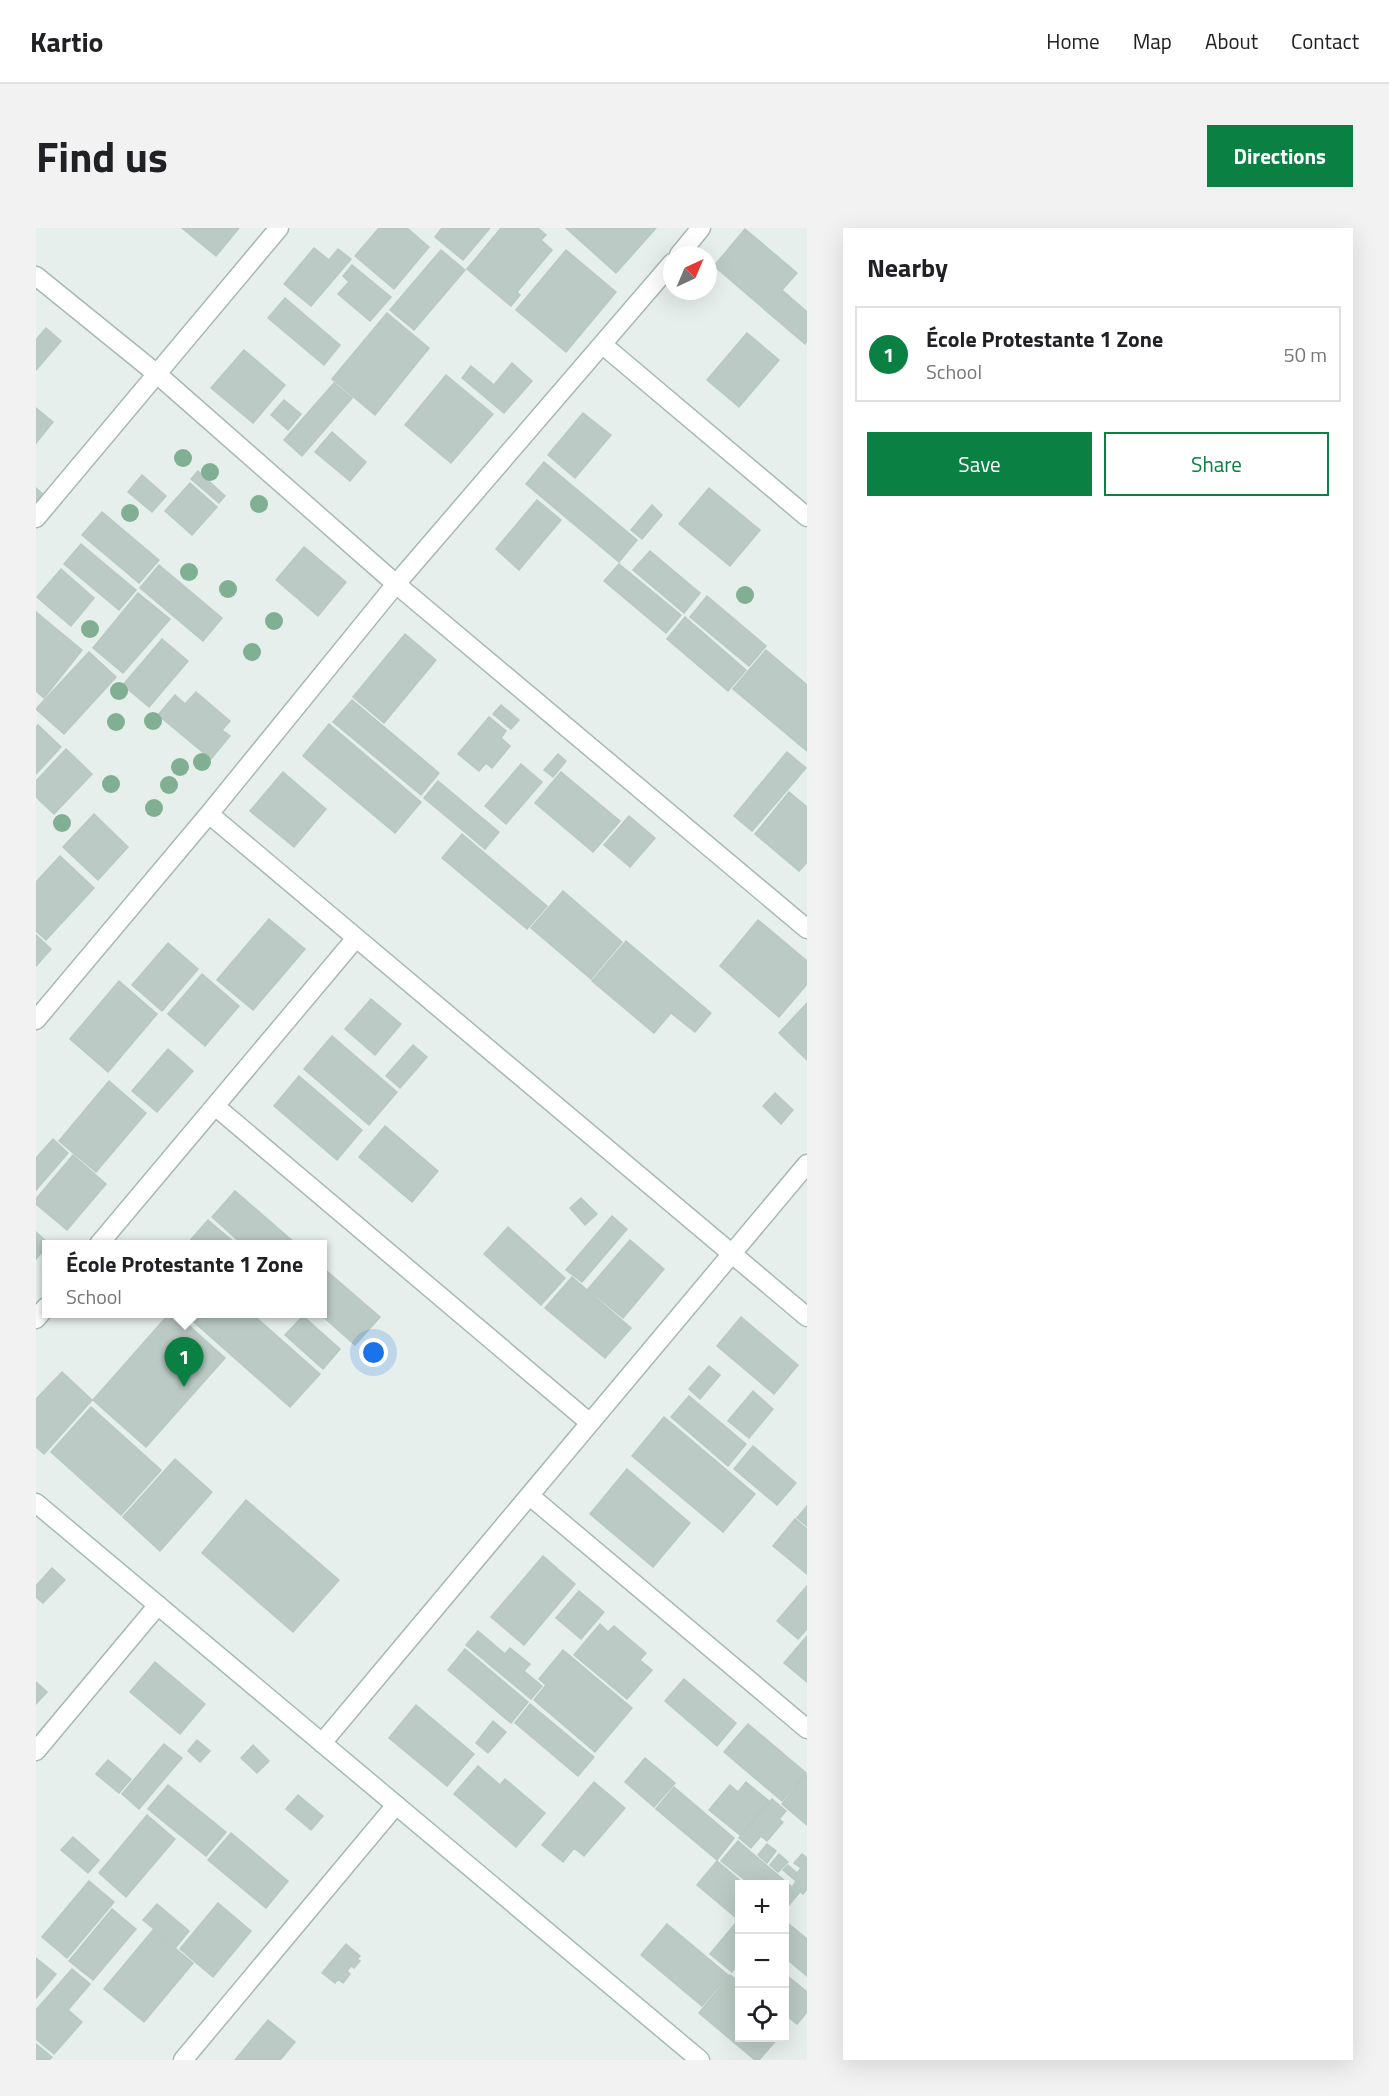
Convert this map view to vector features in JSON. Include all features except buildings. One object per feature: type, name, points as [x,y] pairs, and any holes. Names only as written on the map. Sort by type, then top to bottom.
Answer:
[{"type":"street","points":[[36,518],[279,228]]},
{"type":"street","points":[[686,246],[701,228]]},
{"type":"street","points":[[36,1020],[209,814],[396,584],[663,274]]},
{"type":"street","points":[[36,276],[157,374],[396,584],[807,929]]},
{"type":"street","points":[[603,345],[807,517]]},
{"type":"street","points":[[209,814],[807,1317]]},
{"type":"street","points":[[103,1240],[356,938]]},
{"type":"street","points":[[215,1106],[590,1423]]},
{"type":"street","points":[[322,1743],[807,1164]]},
{"type":"street","points":[[530,1496],[807,1729]]},
{"type":"street","points":[[36,1503],[700,2060]]},
{"type":"street","points":[[36,1751],[159,1605]]},
{"type":"street","points":[[183,2060],[396,1805]]},
{"type":"place","name":"École Protestante 1 Zone","points":[[184,1387]]}]
